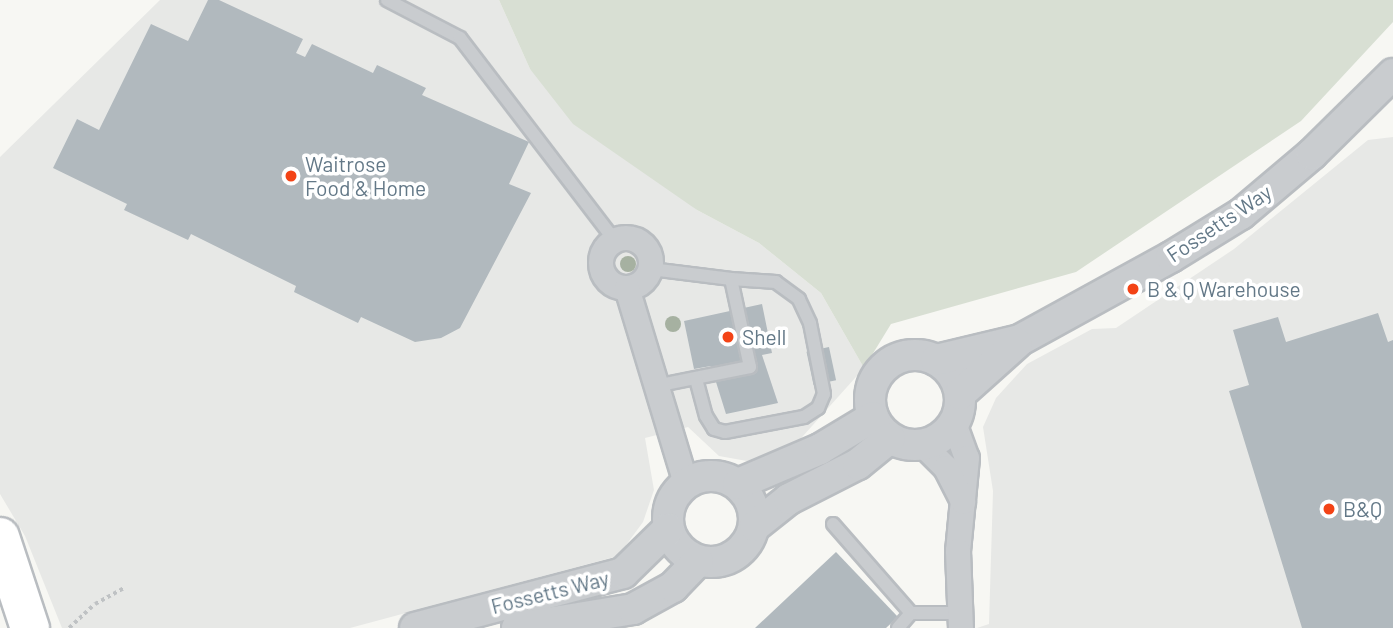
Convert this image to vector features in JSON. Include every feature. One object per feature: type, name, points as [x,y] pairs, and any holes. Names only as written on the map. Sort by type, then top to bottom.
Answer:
[{"type":"main road","points":[[0,537],[30,628]]},
{"type":"street","name":"Fossetts Way","points":[[960,394],[1020,340],[1241,214],[1389,88]]},
{"type":"street","points":[[615,241],[639,241],[650,253],[651,269],[642,283],[627,288],[613,284],[603,273],[604,252],[615,241]]},
{"type":"street","points":[[627,288],[686,483]]},
{"type":"street","name":"Fossetts Way","points":[[881,428],[871,388],[883,367],[905,355],[936,360],[1020,340]]},
{"type":"street","points":[[936,360],[955,379],[960,394],[954,424],[967,458],[965,506],[958,551],[960,621]]},
{"type":"street","points":[[923,445],[938,439],[954,424]]},
{"type":"street","points":[[755,526],[789,499],[858,464],[881,428]]},
{"type":"street","points":[[738,484],[820,449],[881,428],[923,445],[946,468],[965,506]]},
{"type":"street","points":[[712,475],[738,484],[749,496],[755,526],[750,540],[728,560],[698,561],[685,554],[668,528],[674,495],[686,483],[712,475]]},
{"type":"street","name":"Fossetts Way","points":[[415,628],[623,573],[668,528]]},
{"type":"street","name":"Fossetts Way","points":[[517,628],[633,609],[673,587],[698,561]]},
{"type":"lane","points":[[387,0],[460,38],[615,241]]},
{"type":"lane","points":[[651,269],[776,282],[799,299],[810,323],[824,394],[818,408],[804,417],[725,432],[714,429],[706,416],[696,379]]},
{"type":"lane","points":[[656,386],[751,367],[731,279]]},
{"type":"lane","points":[[833,524],[911,614],[960,621]]},
{"type":"lane","points":[[898,628],[911,614]]},
{"type":"path","points":[[69,628],[95,604],[124,588]]},
{"type":"shaded area","points":[[160,0],[499,0],[530,69],[697,210],[759,243],[821,293],[864,368],[786,455],[747,461],[719,456],[688,427],[645,438],[654,490],[643,522],[618,556],[350,628],[62,628],[25,536],[0,494],[0,157]]},
{"type":"shaded area","points":[[499,0],[1393,0],[1393,22],[1301,121],[1076,272],[891,324],[864,368],[821,293],[759,243],[697,210],[573,124],[530,69]]},
{"type":"shaded area","points":[[1393,137],[1393,628],[977,628],[989,624],[993,491],[983,427],[996,398],[1027,364],[1092,329],[1116,328],[1234,249],[1368,140]]},
{"type":"building","name":"Waitrose Food & Home","points":[[208,0],[219,0],[303,39],[296,53],[305,57],[312,44],[373,73],[377,65],[426,88],[422,95],[529,142],[509,184],[531,193],[460,328],[441,338],[415,342],[361,317],[358,323],[294,292],[296,286],[191,234],[188,240],[124,210],[127,204],[53,168],[77,119],[99,130],[151,24],[188,41]]},
{"type":"building","name":"Shell","points":[[762,304],[772,353],[762,355],[778,403],[726,414],[711,366],[694,369],[684,321]]},
{"type":"building","name":"B&Q","points":[[1378,313],[1388,342],[1393,340],[1393,628],[1302,628],[1229,391],[1249,385],[1233,330],[1278,317],[1286,342]]},
{"type":"building","points":[[829,347],[836,380],[814,385],[807,352]]},
{"type":"building","points":[[836,552],[898,617],[886,628],[755,628]]},
{"type":"place","name":"Waitrose Food & Home","points":[[291,176]]},
{"type":"place","name":"B & Q Warehouse","points":[[1133,289]]},
{"type":"place","name":"Shell","points":[[728,337]]},
{"type":"place","name":"B&Q","points":[[1329,509]]}]
